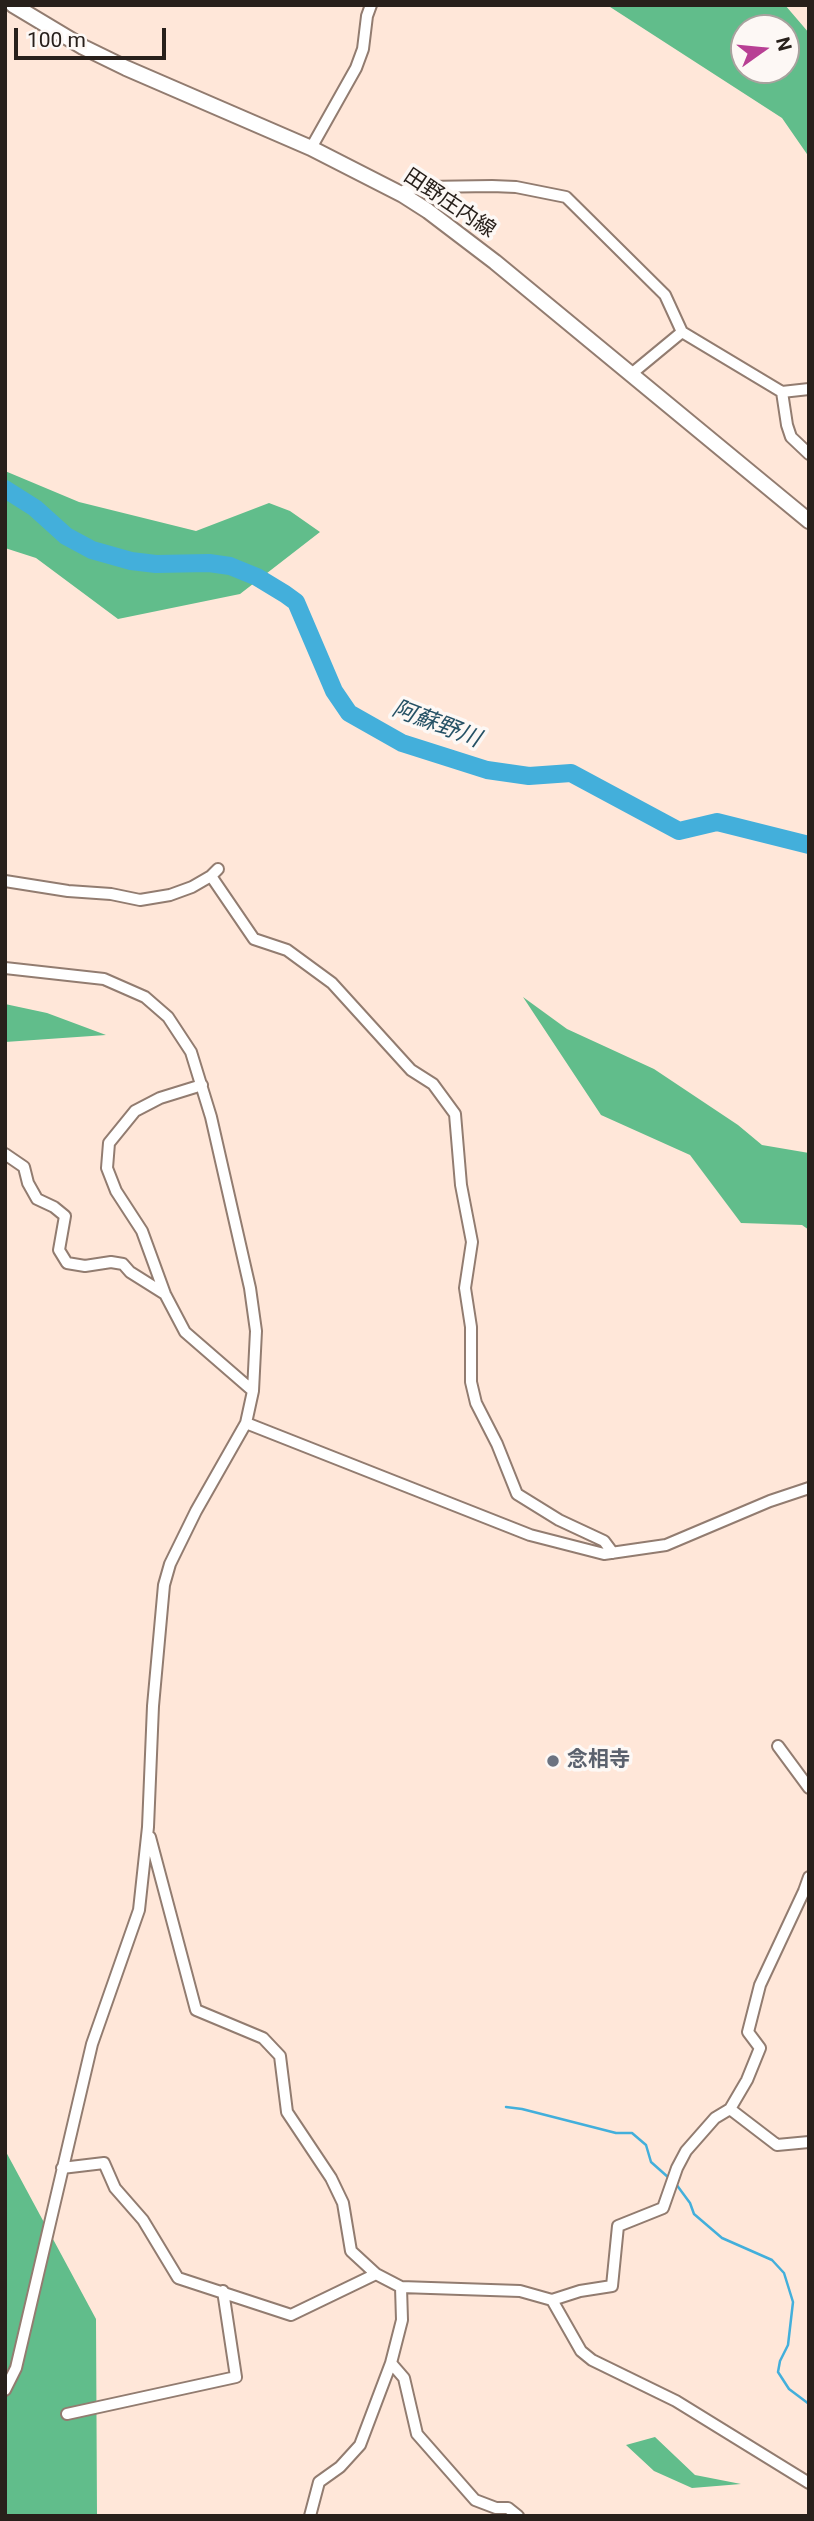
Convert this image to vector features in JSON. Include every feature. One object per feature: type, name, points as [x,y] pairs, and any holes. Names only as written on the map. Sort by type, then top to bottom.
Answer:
[{"type":"main road","name":"田野庄内線","points":[[13,5],[83,47],[126,68],[311,148],[403,195],[461,234],[809,521]]},
{"type":"street","points":[[311,148],[356,68],[363,48],[371,5]]},
{"type":"street","points":[[403,195],[405,190],[425,187],[492,186],[516,187],[566,197],[665,295],[682,332],[782,392],[809,389]]},
{"type":"street","points":[[630,375],[682,332]]},
{"type":"street","points":[[782,392],[787,425],[792,437],[809,454]]},
{"type":"street","points":[[5,881],[140,900],[170,895],[192,887],[214,872],[254,939],[287,950],[332,984],[411,1070],[433,1084],[455,1114],[461,1185],[472,1242],[465,1288],[471,1327],[471,1382],[476,1403],[497,1444],[517,1494],[559,1520],[604,1541],[613,1553]]},
{"type":"street","points":[[5,968],[86,975],[118,984],[145,997],[168,1017],[191,1052],[202,1085],[250,1288],[256,1331],[253,1391],[246,1423],[196,1511],[170,1564],[164,1585],[153,1706],[148,1827],[139,1910],[92,2044],[16,2368],[5,2390]]},
{"type":"street","points":[[202,1085],[160,1098],[135,1111],[109,1143],[107,1168],[116,1191],[142,1231],[165,1294],[185,1332],[253,1391]]},
{"type":"street","points":[[5,1154],[24,1167],[28,1183],[37,1199],[65,1216],[59,1250],[67,1263],[85,1266],[111,1262],[123,1264],[130,1272],[165,1294]]},
{"type":"street","points":[[246,1423],[530,1535],[604,1554],[666,1545],[770,1501],[809,1488]]},
{"type":"street","points":[[778,1746],[809,1788]]},
{"type":"street","points":[[148,1827],[196,2010],[263,2038],[280,2056],[287,2112],[331,2178],[343,2203],[351,2251],[376,2274],[401,2287],[520,2291],[552,2300],[580,2291],[612,2286],[618,2226],[663,2208],[686,2151],[715,2118],[730,2109],[747,2080],[760,2048],[748,2032],[760,1985],[809,1877]]},
{"type":"street","points":[[730,2109],[776,2145],[809,2142]]},
{"type":"street","points":[[62,2168],[104,2163],[115,2188],[143,2220],[178,2278],[291,2315],[376,2274]]},
{"type":"street","points":[[310,2516],[319,2482],[340,2467],[360,2445],[391,2363],[402,2320],[401,2287]]},
{"type":"street","points":[[67,2414],[236,2377],[223,2291]]},
{"type":"street","points":[[552,2300],[581,2351],[593,2360],[676,2401],[809,2483]]},
{"type":"street","points":[[391,2363],[404,2378],[417,2434],[475,2500],[496,2508],[508,2508],[518,2516]]},
{"type":"green space","points":[[607,5],[785,5],[793,14],[730,14],[730,84],[800,84],[800,22],[809,33],[809,157],[782,118]]},
{"type":"green space","points":[[5,471],[79,502],[196,531],[269,503],[290,511],[320,532],[240,594],[118,619],[36,558],[5,548]]},
{"type":"green space","points":[[523,997],[567,1029],[654,1069],[738,1125],[762,1145],[809,1153],[809,1230],[802,1225],[741,1223],[690,1155],[601,1115]]},
{"type":"green space","points":[[5,1004],[47,1013],[106,1035],[5,1042]]},
{"type":"green space","points":[[5,2150],[96,2319],[97,2516],[5,2516]]},
{"type":"green space","points":[[655,2437],[695,2475],[741,2484],[692,2488],[654,2471],[626,2445]]},
{"type":"waterway","name":"阿蘇野川","points":[[5,489],[35,508],[66,536],[92,550],[131,561],[156,564],[209,563],[230,566],[257,577],[285,594],[296,602],[334,691],[349,713],[402,743],[487,770],[529,776],[571,773],[679,831],[717,822],[809,845]]},
{"type":"waterway","points":[[506,2107],[616,2133],[632,2133],[646,2145],[651,2162],[669,2178]]},
{"type":"waterway","points":[[676,2184],[690,2203],[694,2214],[722,2238],[772,2260],[784,2273],[793,2302],[788,2345],[778,2372],[789,2389],[809,2404]]},
{"type":"place","name":"念相寺","points":[[553,1761]]}]
